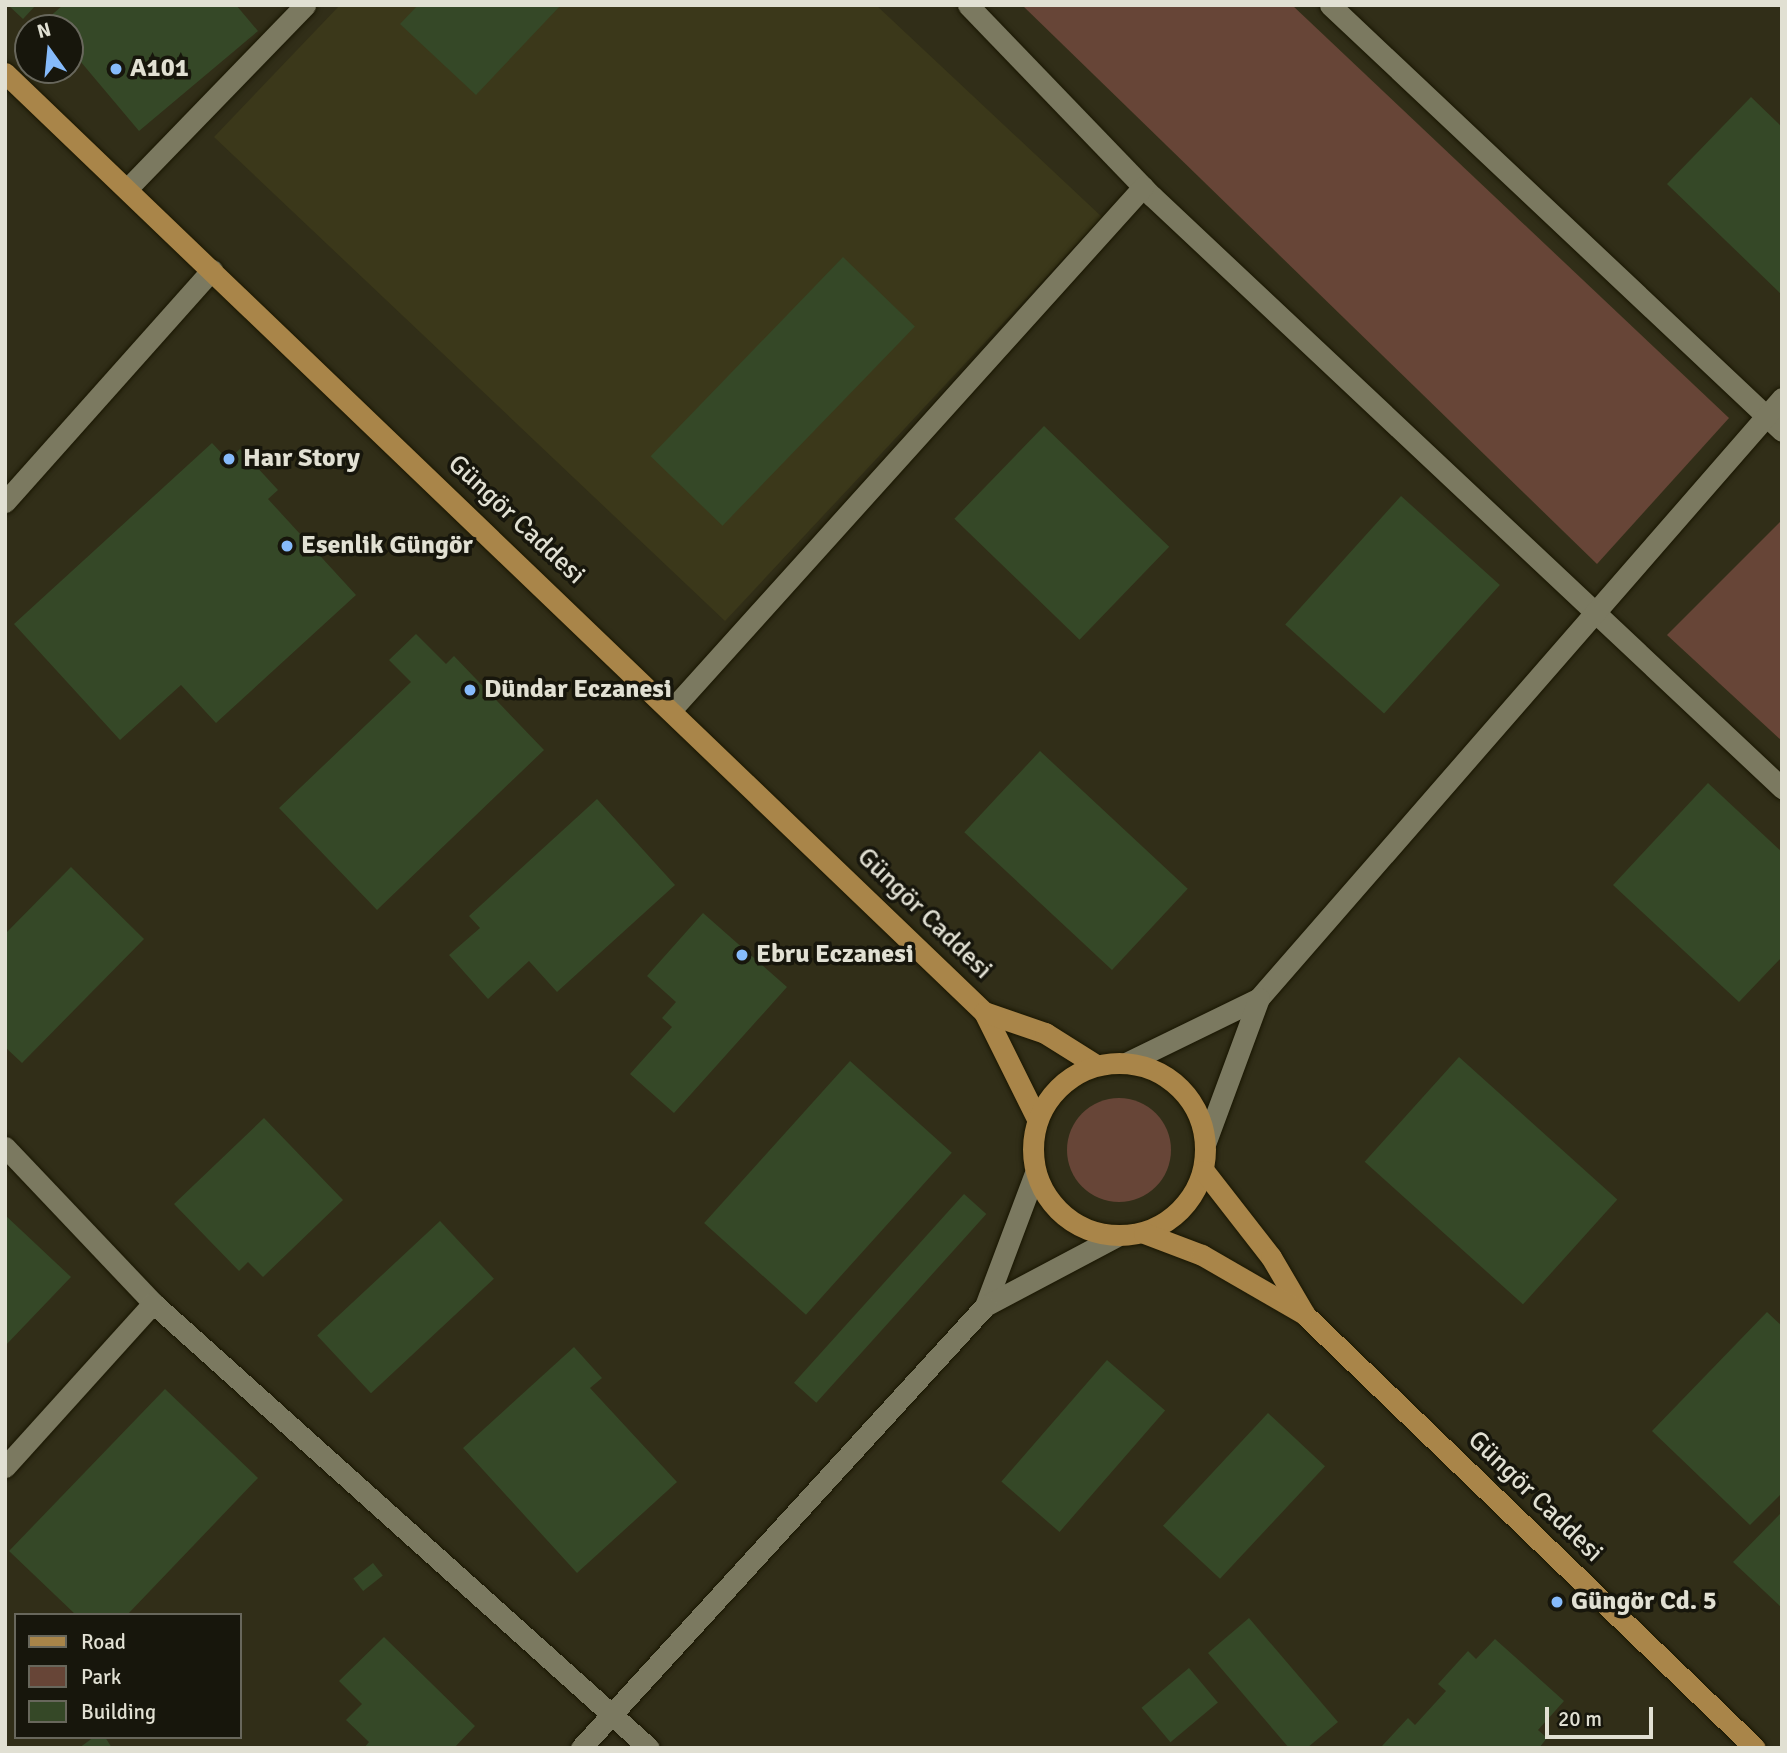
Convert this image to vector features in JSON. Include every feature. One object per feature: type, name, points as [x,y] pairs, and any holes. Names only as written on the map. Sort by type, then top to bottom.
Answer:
[{"type":"main road","name":"Güngör Caddesi","points":[[5,73],[673,708],[984,1012]]},
{"type":"main road","points":[[984,1012],[1045,1033],[1096,1065]]},
{"type":"main road","points":[[984,1012],[1037,1119],[1035,1173],[1065,1218],[1117,1236],[1143,1233],[1171,1220],[1191,1198],[1204,1171],[1206,1141],[1198,1112],[1180,1087],[1156,1070],[1126,1063],[1096,1065],[1061,1086],[1037,1119]]},
{"type":"main road","points":[[1204,1171],[1271,1257],[1306,1315]]},
{"type":"main road","points":[[1143,1233],[1202,1255],[1306,1315]]},
{"type":"main road","name":"Güngör Caddesi","points":[[1306,1315],[1755,1748]]},
{"type":"street","points":[[127,189],[305,5]]},
{"type":"street","points":[[968,5],[1143,187],[1782,788]]},
{"type":"street","points":[[1330,5],[1782,430]]},
{"type":"street","points":[[673,708],[1143,187]]},
{"type":"street","points":[[5,502],[212,270]]},
{"type":"street","points":[[1206,1141],[1259,998],[1782,398]]},
{"type":"street","points":[[1126,1063],[1259,998]]},
{"type":"street","points":[[5,1147],[153,1303],[613,1712],[649,1748]]},
{"type":"street","points":[[985,1306],[1035,1173]]},
{"type":"street","points":[[581,1748],[985,1306],[1117,1236]]},
{"type":"street","points":[[5,1467],[153,1303]]},
{"type":"shaded area","points":[[340,5],[876,5],[1102,217],[725,621],[214,137]]},
{"type":"green space","points":[[1022,5],[1292,5],[1729,418],[1597,564]]},
{"type":"green space","points":[[1782,520],[1782,741],[1667,635]]},
{"type":"green space","points":[[1119,1098],[1139,1102],[1156,1113],[1167,1130],[1171,1150],[1167,1170],[1156,1187],[1139,1198],[1119,1202],[1099,1198],[1082,1187],[1071,1170],[1067,1150],[1071,1130],[1082,1113],[1099,1102]]},
{"type":"building","points":[[8,5],[36,5],[28,14],[18,14]]},
{"type":"building","points":[[63,5],[236,5],[258,31],[139,131],[84,66],[84,14],[53,14]]},
{"type":"building","points":[[418,5],[561,5],[476,95],[400,24]]},
{"type":"building","points":[[1751,97],[1782,127],[1782,295],[1667,184]]},
{"type":"building","points":[[843,257],[915,326],[723,526],[651,456]]},
{"type":"building","points":[[1044,426],[1169,547],[1080,640],[954,519]]},
{"type":"building","points":[[212,443],[228,460],[240,449],[278,490],[268,499],[356,595],[216,723],[181,685],[120,740],[14,624]]},
{"type":"building","points":[[1401,496],[1500,585],[1384,714],[1285,625]]},
{"type":"building","points":[[416,634],[446,664],[454,656],[544,750],[377,910],[279,808],[411,682],[389,660]]},
{"type":"building","points":[[1040,751],[1188,889],[1112,970],[964,832]]},
{"type":"building","points":[[1708,783],[1782,852],[1782,957],[1739,1002],[1613,885]]},
{"type":"building","points":[[597,799],[675,885],[557,992],[529,961],[488,999],[449,955],[480,928],[469,916]]},
{"type":"building","points":[[71,867],[144,939],[22,1063],[5,1047],[5,934]]},
{"type":"building","points":[[703,913],[787,987],[674,1113],[630,1074],[672,1027],[662,1018],[676,1002],[647,976]]},
{"type":"building","points":[[1459,1057],[1617,1200],[1523,1304],[1365,1162]]},
{"type":"building","points":[[850,1061],[952,1153],[806,1315],[704,1223]]},
{"type":"building","points":[[264,1118],[343,1200],[263,1277],[248,1262],[239,1271],[174,1204]]},
{"type":"building","points":[[964,1194],[986,1214],[816,1403],[794,1383]]},
{"type":"building","points":[[5,1215],[71,1277],[5,1346]]},
{"type":"building","points":[[440,1221],[494,1279],[371,1393],[317,1336]]},
{"type":"building","points":[[1767,1312],[1782,1326],[1782,1493],[1750,1525],[1652,1431]]},
{"type":"building","points":[[574,1347],[602,1378],[590,1388],[677,1482],[577,1573],[463,1448]]},
{"type":"building","points":[[1107,1360],[1165,1411],[1059,1532],[1001,1482]]},
{"type":"building","points":[[165,1389],[258,1478],[129,1613],[74,1613],[9,1551]]},
{"type":"building","points":[[1268,1413],[1325,1466],[1220,1579],[1163,1526]]},
{"type":"building","points":[[1782,1512],[1782,1608],[1733,1562]]},
{"type":"building","points":[[373,1563],[383,1576],[363,1591],[353,1578]]},
{"type":"building","points":[[1249,1618],[1338,1722],[1307,1748],[1289,1748],[1208,1653]]},
{"type":"building","points":[[384,1637],[475,1726],[454,1748],[364,1748],[369,1742],[346,1720],[362,1704],[339,1681]]},
{"type":"building","points":[[1495,1639],[1564,1701],[1538,1730],[1547,1738],[1539,1748],[1382,1746],[1408,1718],[1415,1725],[1446,1691],[1438,1684],[1468,1651],[1476,1659]]},
{"type":"building","points":[[1189,1668],[1218,1702],[1170,1742],[1142,1708]]},
{"type":"building","points":[[91,1739],[106,1739],[112,1748],[79,1748]]},
{"type":"place","name":"A101","points":[[116,69]]},
{"type":"place","name":"Haır Story","points":[[229,459]]},
{"type":"place","name":"Esenlik Güngör","points":[[287,546]]},
{"type":"place","name":"Dündar Eczanesi","points":[[470,690]]},
{"type":"place","name":"Ebru Eczanesi","points":[[742,955]]},
{"type":"place","name":"Güngör Cd. 5","points":[[1557,1602]]}]
